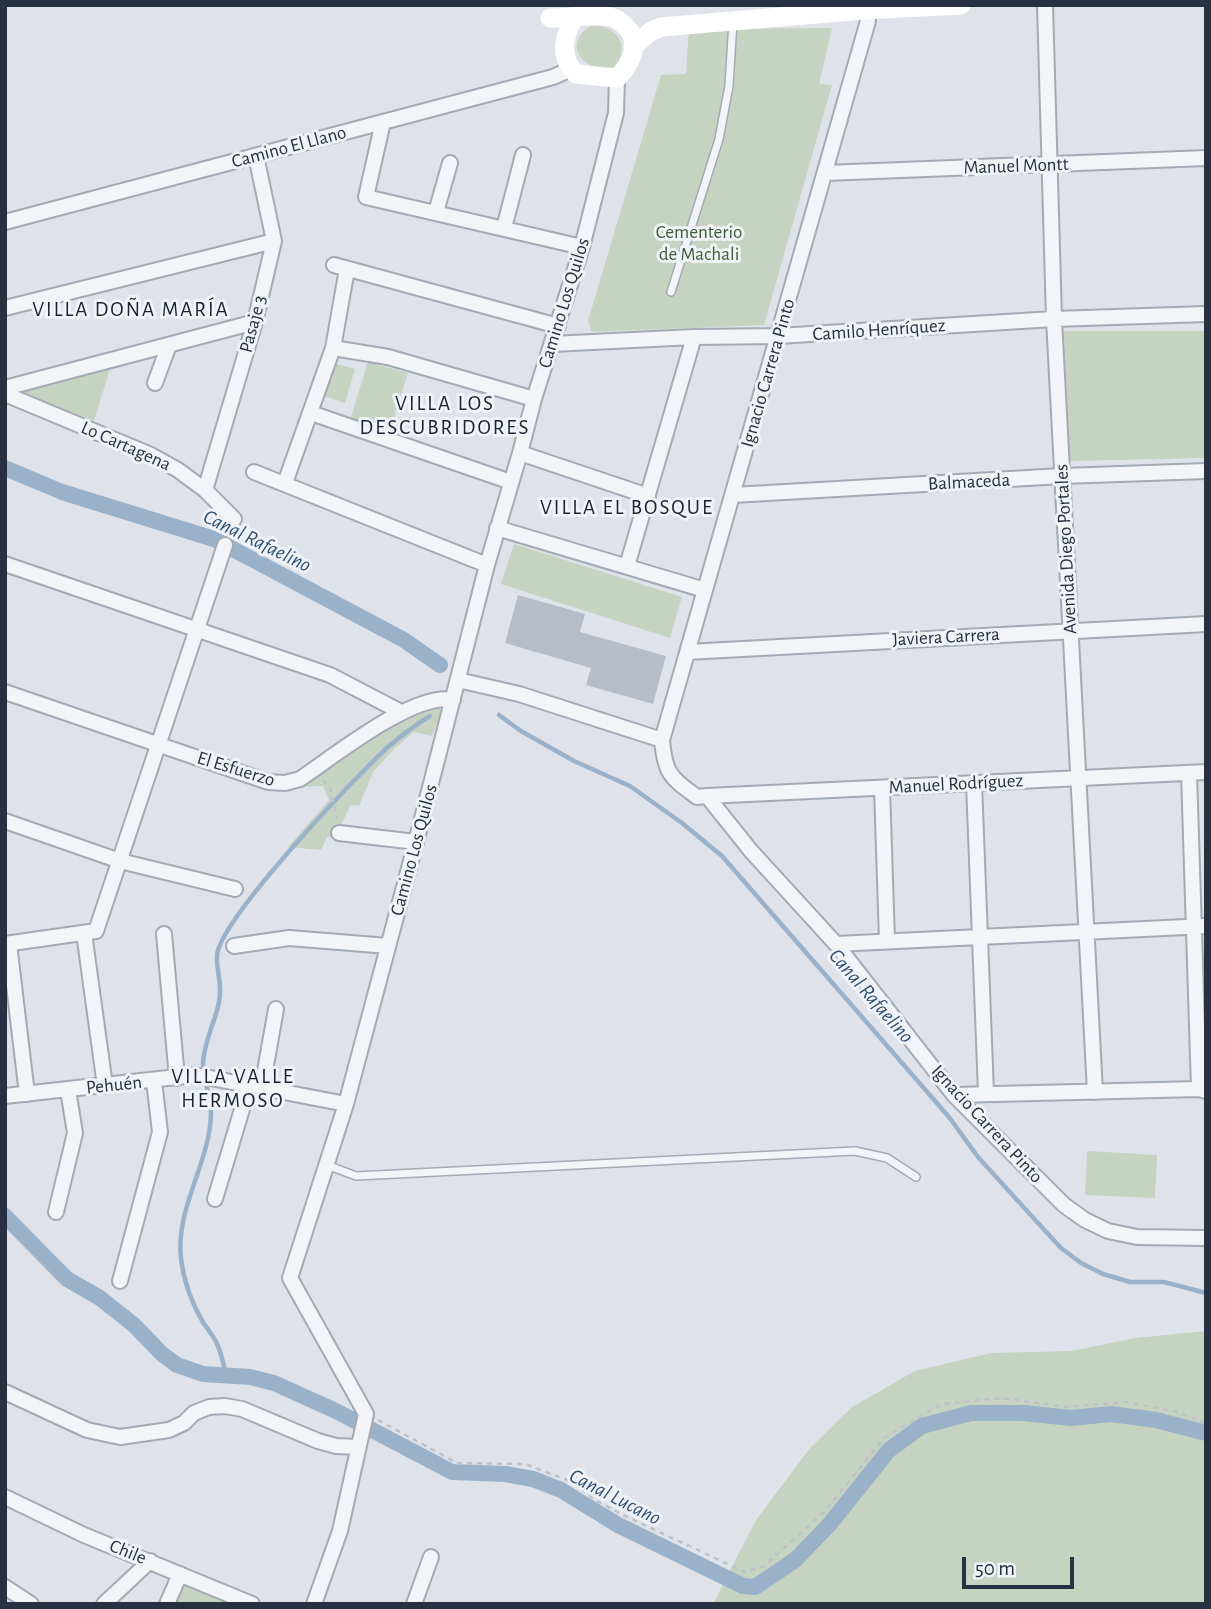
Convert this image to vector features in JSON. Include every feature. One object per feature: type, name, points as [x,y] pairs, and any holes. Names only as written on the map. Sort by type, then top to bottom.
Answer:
[{"type":"main road","points":[[633,47],[650,32],[661,27],[864,8],[961,5]]},
{"type":"main road","points":[[549,11],[574,18],[613,17],[630,30],[633,47],[629,65],[617,78],[576,74],[571,69],[563,46],[574,18]]},
{"type":"main road","points":[[549,11],[565,37]]},
{"type":"main road","points":[[622,23],[651,23],[661,27]]},
{"type":"street","name":"Avenida Diego Portales","points":[[1045,5],[1048,164],[1062,476],[1095,1092]]},
{"type":"street","name":"Ignacio Carrera Pinto","points":[[864,8],[868,21],[662,740],[664,765],[675,779],[697,797],[707,796],[751,851],[835,944],[954,1095],[1064,1205],[1085,1220],[1108,1231],[1137,1237],[1206,1238]]},
{"type":"street","name":"Camino El Llano","points":[[5,222],[553,77],[571,69]]},
{"type":"street","name":"Camino Los Quilos","points":[[366,1414],[290,1278],[346,1104],[497,528],[582,247],[616,113],[617,78]]},
{"type":"street","points":[[383,122],[366,197],[582,247]]},
{"type":"street","points":[[504,228],[523,155]]},
{"type":"street","name":"Pasaje 3","points":[[205,490],[255,322],[274,241],[256,156]]},
{"type":"street","name":"Manuel Montt","points":[[825,173],[1206,158]]},
{"type":"street","points":[[436,212],[450,163]]},
{"type":"street","points":[[5,308],[274,241]]},
{"type":"street","points":[[285,483],[333,348],[341,267],[558,326]]},
{"type":"street","name":"Camilo Henríquez","points":[[552,345],[694,337],[778,336],[1055,319],[1206,314]]},
{"type":"street","points":[[5,388],[255,322]]},
{"type":"street","points":[[627,566],[694,337]]},
{"type":"street","points":[[155,383],[169,345]]},
{"type":"street","points":[[333,348],[388,357],[534,399]]},
{"type":"street","name":"Lo Cartagena","points":[[5,394],[151,454],[205,490],[234,519]]},
{"type":"street","points":[[311,413],[511,482]]},
{"type":"street","points":[[520,453],[648,496]]},
{"type":"street","name":"Balmaceda","points":[[733,495],[1062,476],[1206,471]]},
{"type":"street","points":[[254,472],[487,565]]},
{"type":"street","points":[[497,528],[705,590]]},
{"type":"street","points":[[27,1094],[7,944],[96,931],[225,545]]},
{"type":"street","points":[[5,564],[330,675],[401,712]]},
{"type":"street","name":"Javiera Carrera","points":[[687,652],[1206,624]]},
{"type":"street","points":[[458,680],[519,694],[662,740]]},
{"type":"street","name":"El Esfuerzo","points":[[5,692],[268,782],[285,783],[300,779],[401,712],[428,701],[443,698],[453,700]]},
{"type":"street","name":"Manuel Rodríguez","points":[[707,796],[1206,772]]},
{"type":"street","points":[[954,1095],[1203,1090],[1199,927],[1189,773]]},
{"type":"street","points":[[974,783],[986,1093]]},
{"type":"street","points":[[882,788],[887,941]]},
{"type":"street","points":[[5,821],[120,861],[234,889]]},
{"type":"street","points":[[339,833],[416,842]]},
{"type":"street","points":[[835,944],[1199,927]]},
{"type":"street","points":[[84,933],[105,1086]]},
{"type":"street","points":[[164,934],[177,1078]]},
{"type":"street","points":[[234,946],[289,938],[388,946]]},
{"type":"street","points":[[215,1199],[256,1087],[276,1009]]},
{"type":"street","name":"Pehuén","points":[[5,1096],[195,1075],[346,1104]]},
{"type":"street","points":[[120,1281],[160,1132],[154,1081]]},
{"type":"street","points":[[56,1212],[75,1133],[68,1090]]},
{"type":"street","points":[[5,1392],[87,1430],[120,1437],[169,1430],[184,1423],[194,1413],[209,1407],[225,1406],[242,1409],[318,1441],[336,1446],[358,1447]]},
{"type":"street","points":[[314,1604],[340,1531],[366,1414]]},
{"type":"street","name":"Chile","points":[[5,1497],[84,1535],[252,1604]]},
{"type":"street","points":[[414,1604],[431,1557]]},
{"type":"street","points":[[104,1604],[150,1561]]},
{"type":"street","points":[[167,1604],[180,1574]]},
{"type":"street","points":[[5,1587],[31,1604]]},
{"type":"lane","points":[[671,292],[719,139],[729,86],[733,20]]},
{"type":"lane","points":[[326,1165],[356,1176],[855,1151],[887,1158],[916,1177]]},
{"type":"path","points":[[330,788],[335,813]]},
{"type":"path","points":[[366,1414],[457,1463],[525,1464],[575,1482],[593,1499],[625,1516],[745,1572],[764,1566],[825,1511],[885,1437],[942,1404],[1001,1398],[1067,1407],[1125,1402],[1178,1412],[1206,1423]]},
{"type":"green space","points":[[592,25],[608,29],[619,38],[622,52],[615,68],[594,67],[580,56],[577,41]]},
{"type":"green space","name":"Cementerio de Machali","points":[[832,28],[819,84],[832,85],[764,325],[592,332],[588,321],[661,75],[686,74],[689,29]]},
{"type":"green space","points":[[1064,331],[1206,331],[1206,458],[1070,461]]},
{"type":"green space","points":[[368,362],[408,373],[389,432],[350,420]]},
{"type":"green space","points":[[333,363],[355,369],[345,403],[323,396]]},
{"type":"green space","points":[[110,369],[94,421],[17,392]]},
{"type":"green space","points":[[514,544],[682,597],[670,638],[501,584]]},
{"type":"green space","points":[[443,708],[432,736],[414,732],[373,772],[359,806],[351,805],[335,837],[327,837],[321,850],[288,847],[329,800],[323,786],[299,787],[412,715],[423,710]]},
{"type":"green space","points":[[1087,1151],[1157,1155],[1155,1198],[1085,1195]]},
{"type":"green space","points":[[1206,1331],[1206,1604],[713,1604],[756,1520],[810,1448],[852,1407],[915,1371],[991,1353],[1072,1351],[1135,1338]]},
{"type":"green space","points":[[185,1582],[234,1604],[176,1604]]},
{"type":"building","points":[[518,595],[585,614],[580,632],[666,656],[653,704],[586,685],[591,668],[505,643]]},
{"type":"waterway","name":"Canal Rafaelino","points":[[5,468],[62,492],[214,539],[404,640],[440,665]]},
{"type":"waterway","name":"Canal Rafaelino","points":[[499,715],[521,731],[574,761],[630,786],[722,856],[949,1117],[978,1157],[1061,1248],[1081,1263],[1103,1274],[1130,1282],[1164,1282],[1206,1293]]},
{"type":"waterway","points":[[227,1377],[217,1343],[189,1293],[182,1268],[180,1241],[187,1205],[209,1133],[211,1109],[203,1063],[220,996],[217,955],[224,937],[241,911],[292,848],[388,747],[430,716]]},
{"type":"waterway","name":"Canal Lucano","points":[[5,1216],[67,1279],[100,1298],[177,1365],[203,1374],[250,1377],[274,1383],[336,1411],[452,1472],[505,1474],[533,1479],[561,1490],[618,1525],[743,1586],[755,1587],[795,1560],[829,1525],[889,1450],[922,1426],[971,1413],[1023,1413],[1071,1418],[1111,1414],[1156,1420],[1206,1433]]},
{"type":"district","name":"VILLA DOÑA MARÍA","points":[[131,310]]},
{"type":"district","name":"VILLA LOS DESCUBRIDORES","points":[[445,416]]},
{"type":"district","name":"VILLA EL BOSQUE","points":[[627,508]]},
{"type":"district","name":"VILLA VALLE HERMOSO","points":[[233,1089]]}]
